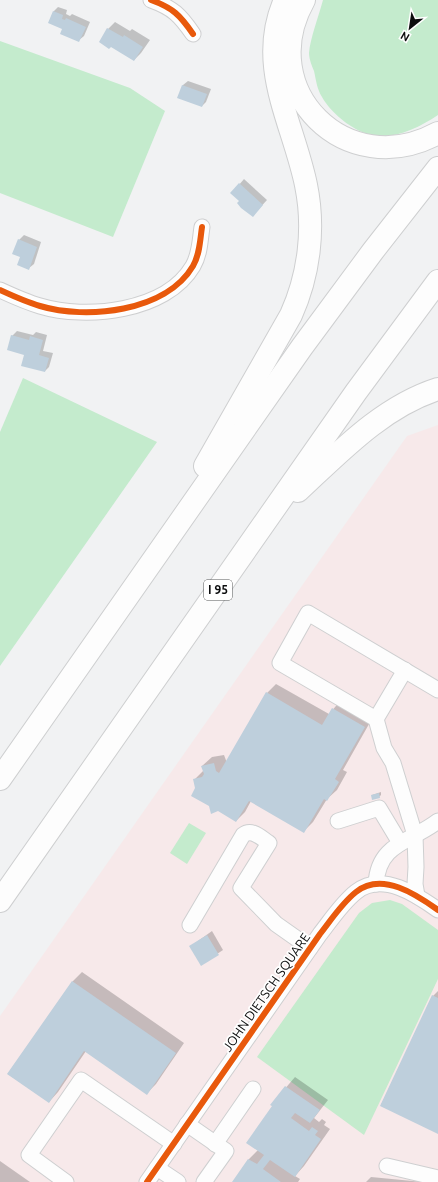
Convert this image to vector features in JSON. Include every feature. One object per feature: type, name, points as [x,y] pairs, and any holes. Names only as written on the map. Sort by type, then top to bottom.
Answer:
[{"type":"highway","points":[[175,529],[213,449],[291,315],[306,273],[310,238],[309,200],[304,176],[278,84],[274,62],[274,34],[285,0]]},
{"type":"highway","points":[[304,0],[292,28],[289,58],[292,74],[298,91],[316,119],[341,137],[356,144],[373,147],[390,148],[406,146],[438,133]]},
{"type":"highway","points":[[0,779],[326,315],[438,168]]},
{"type":"highway","name":"I 95","points":[[0,902],[379,360],[438,281]]},
{"type":"highway","points":[[269,517],[348,445],[378,420],[407,402],[438,389]]},
{"type":"street","points":[[151,0],[172,9],[180,16],[193,34]]},
{"type":"street","points":[[0,290],[40,306],[69,312],[102,313],[130,307],[154,299],[173,287],[187,274],[198,255],[202,227]]},
{"type":"street","points":[[417,896],[415,884],[415,835],[393,763],[384,748],[376,719],[280,663],[308,614],[438,690]]},
{"type":"street","points":[[376,719],[405,670]]},
{"type":"street","points":[[338,821],[379,808],[400,843]]},
{"type":"street","points":[[376,884],[380,862],[394,847],[438,821]]},
{"type":"street","points":[[190,925],[245,833],[254,833],[269,843],[241,888]]},
{"type":"street","points":[[221,873],[241,888],[276,924],[310,948]]},
{"type":"street","name":"JOHN DIETSCH SQUARE","points":[[147,1182],[310,948],[346,901],[358,890],[376,884],[390,885],[417,896],[438,908]]},
{"type":"street","points":[[66,1182],[29,1155],[81,1080],[174,1144]]},
{"type":"street","points":[[215,1144],[253,1089]]},
{"type":"street","points":[[187,1124],[226,1152],[204,1182]]},
{"type":"street","points":[[387,1166],[438,1178]]},
{"type":"street","points":[[157,1168],[178,1182]]},
{"type":"shaded area","points":[[438,425],[438,1182],[0,1182],[0,1016],[407,436]]},
{"type":"green space","points":[[323,0],[438,0],[438,115],[402,133],[378,136],[370,135],[354,128],[332,111],[326,104],[319,91],[309,55],[311,41]]},
{"type":"green space","points":[[0,41],[130,88],[165,111],[113,237],[0,193]]},
{"type":"green space","points":[[23,378],[157,442],[0,666],[0,432]]},
{"type":"green space","points":[[189,823],[206,833],[187,864],[170,853]]},
{"type":"green space","points":[[390,900],[402,904],[438,930],[438,979],[364,1135],[257,1057],[359,913],[372,903]]},
{"type":"building","points":[[53,11],[63,15],[62,19],[65,20],[66,18],[86,27],[79,42],[60,34],[62,29],[48,23]]},
{"type":"building","points":[[107,28],[123,37],[124,35],[143,47],[134,61],[111,47],[109,49],[99,42]]},
{"type":"building","points":[[182,85],[207,94],[202,107],[177,98]]},
{"type":"building","points":[[239,183],[263,205],[253,217],[241,208],[237,203],[239,201],[230,193]]},
{"type":"building","points":[[18,239],[37,247],[29,270],[17,265],[20,257],[12,254]]},
{"type":"building","points":[[11,335],[29,340],[30,336],[43,340],[39,355],[49,358],[45,372],[21,366],[24,355],[7,350]]},
{"type":"building","points":[[266,692],[322,725],[332,708],[365,727],[335,779],[339,782],[327,801],[324,799],[304,833],[249,801],[236,822],[218,811],[211,814],[209,806],[191,796],[195,788],[193,779],[202,777],[204,774],[201,766],[214,763],[216,771],[219,773]]},
{"type":"building","points":[[379,793],[380,798],[372,800],[371,795]]},
{"type":"building","points":[[207,935],[219,955],[201,966],[189,946]]},
{"type":"building","points":[[72,981],[176,1053],[147,1095],[84,1051],[49,1103],[7,1074]]},
{"type":"building","points":[[432,995],[438,998],[438,1134],[380,1106]]},
{"type":"building","points":[[285,1086],[320,1110],[310,1123],[295,1113],[291,1118],[309,1131],[312,1127],[318,1131],[315,1135],[321,1139],[295,1177],[270,1160],[263,1169],[281,1182],[232,1182],[248,1159],[257,1164],[264,1155],[246,1143],[272,1106],[270,1105]]},
{"type":"cycle path","points":[[151,0],[171,9],[193,34]]},
{"type":"cycle path","points":[[0,290],[40,306],[80,312],[102,312],[145,303],[164,294],[181,282],[195,261],[202,227]]},
{"type":"cycle path","points":[[147,1182],[320,934],[351,896],[366,886],[377,884],[388,885],[410,892],[438,910]]}]
